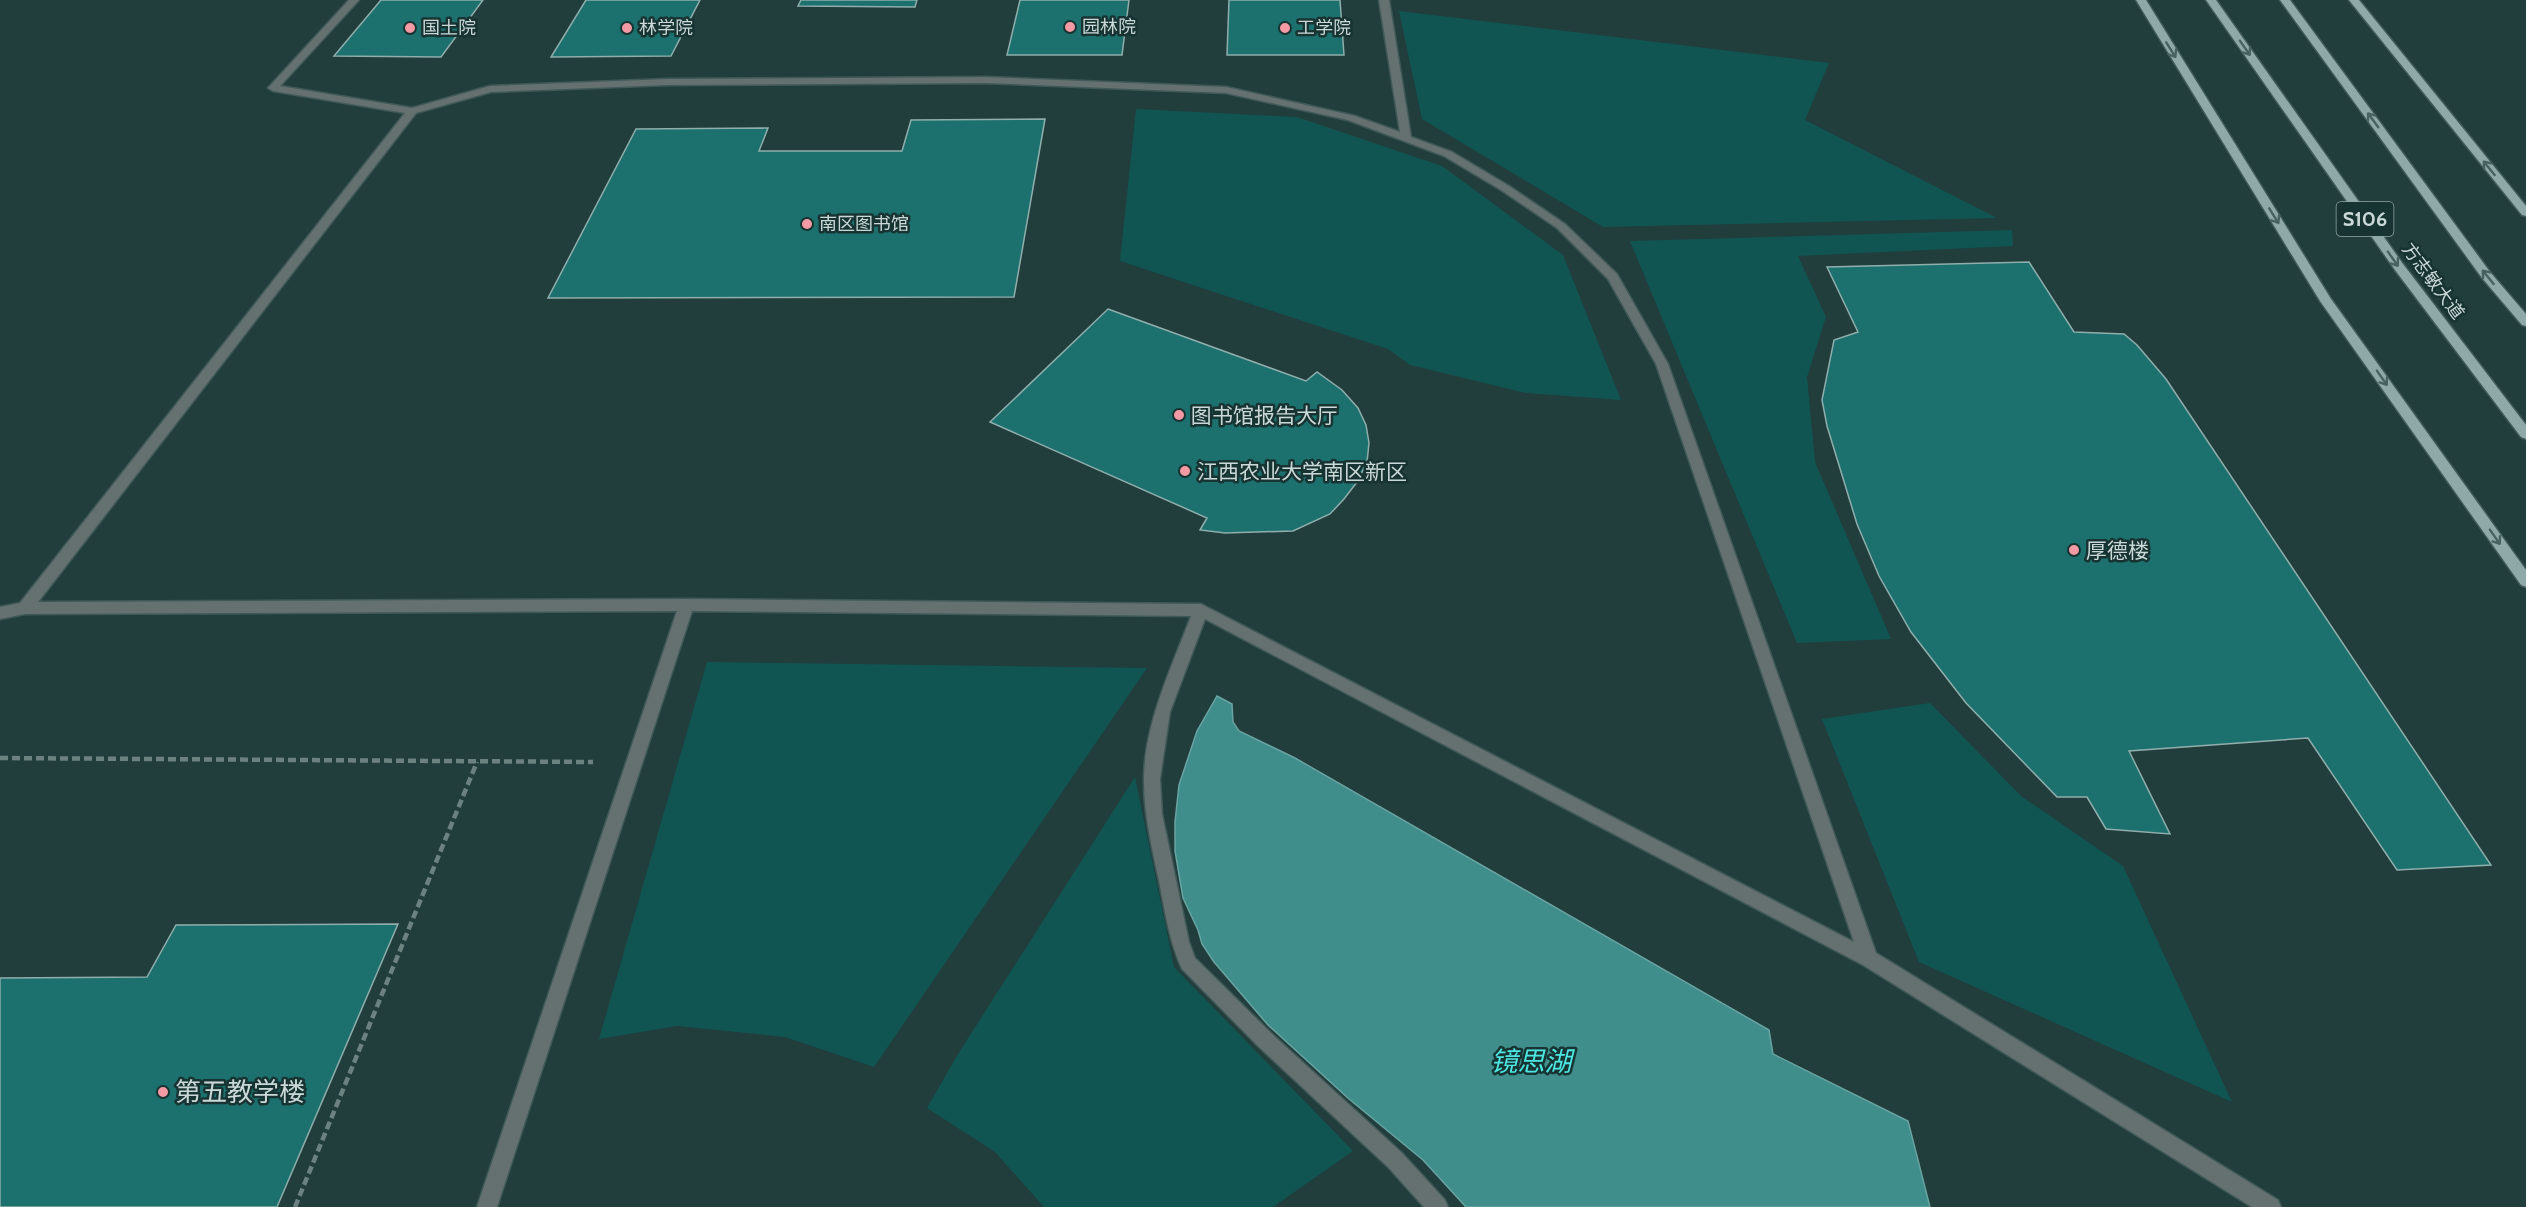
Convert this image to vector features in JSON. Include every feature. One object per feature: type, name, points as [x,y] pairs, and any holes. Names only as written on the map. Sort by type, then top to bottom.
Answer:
[{"type":"main road","points":[[2141,0],[2326,300],[2526,581]]},
{"type":"main road","name":"方志敏大道","points":[[2211,0],[2399,267],[2526,434]]},
{"type":"main road","name":"S106","points":[[2285,0],[2486,275],[2526,322]]},
{"type":"main road","points":[[2354,0],[2526,213]]},
{"type":"street","points":[[354,0],[273,88],[412,111],[490,89],[668,82],[985,80],[1226,90],[1351,118],[1406,138],[1448,154],[1537,208],[1613,277],[1662,364],[1869,959]]},
{"type":"street","points":[[1384,0],[1406,138]]},
{"type":"street","points":[[26,608],[412,111]]},
{"type":"street","points":[[487,1207],[686,605]]},
{"type":"street","points":[[0,613],[26,608],[686,605],[1201,610],[1869,959],[2271,1207]]},
{"type":"street","points":[[1201,610],[1162,712],[1152,779],[1154,814],[1180,942],[1188,963],[1266,1041],[1395,1160],[1438,1207]]},
{"type":"path","points":[[0,758],[634,762]]},
{"type":"path","points":[[296,1207],[477,762]]},
{"type":"shaded area","points":[[1399,11],[1829,63],[1805,120],[1997,218],[1603,227],[1422,119]]},
{"type":"shaded area","points":[[1136,109],[1297,117],[1442,166],[1563,255],[1621,400],[1526,393],[1410,365],[1388,349],[1120,261]]},
{"type":"shaded area","points":[[2012,230],[2013,246],[1798,256],[1826,317],[1807,377],[1815,462],[1891,639],[1797,643],[1630,241]]},
{"type":"shaded area","points":[[707,662],[1147,668],[874,1067],[785,1037],[677,1026],[599,1039]]},
{"type":"shaded area","points":[[1930,703],[2021,796],[2123,866],[2232,1102],[1919,962],[1822,719]]},
{"type":"shaded area","points":[[1135,777],[1174,967],[1353,1151],[1273,1207],[1044,1207],[995,1152],[927,1108],[958,1054]]},
{"type":"water","name":"镜思湖","points":[[1217,696],[1232,704],[1233,722],[1239,731],[1295,758],[1769,1030],[1773,1054],[1908,1121],[1930,1207],[1466,1207],[1423,1160],[1349,1099],[1268,1025],[1214,962],[1202,944],[1183,898],[1175,851],[1175,822],[1179,785],[1197,731]]},
{"type":"building","name":"国土院","points":[[381,0],[483,0],[441,57],[334,56]]},
{"type":"building","name":"林学院","points":[[586,0],[700,0],[671,56],[551,57]]},
{"type":"building","points":[[801,0],[917,0],[915,7],[798,6]]},
{"type":"building","name":"园林院","points":[[1020,0],[1129,0],[1122,55],[1007,55]]},
{"type":"building","name":"工学院","points":[[1229,0],[1340,0],[1344,55],[1227,55]]},
{"type":"building","name":"南区图书馆","points":[[1045,119],[1014,297],[548,298],[636,129],[768,128],[759,151],[902,151],[911,120]]},
{"type":"building","name":"厚德楼","points":[[2029,262],[2074,332],[2124,334],[2137,345],[2166,379],[2491,865],[2397,870],[2308,738],[2129,751],[2170,834],[2106,829],[2087,797],[2057,797],[1966,703],[1911,632],[1879,576],[1857,524],[1827,426],[1822,400],[1834,340],[1858,332],[1827,267]]},
{"type":"building","name":"图书馆报告大厅","points":[[1108,309],[1306,381],[1317,372],[1342,390],[1358,408],[1366,425],[1369,443],[1367,462],[1357,482],[1330,514],[1293,531],[1225,533],[1200,530],[1207,518],[990,422]]},
{"type":"building","name":"第五教学楼","points":[[398,924],[277,1207],[0,1207],[0,978],[147,977],[176,925]]},
{"type":"place","name":"园林院","points":[[1070,27]]},
{"type":"place","name":"国土院","points":[[410,28]]},
{"type":"place","name":"林学院","points":[[627,28]]},
{"type":"place","name":"工学院","points":[[1285,28]]},
{"type":"place","name":"南区图书馆","points":[[807,224]]},
{"type":"place","name":"图书馆报告大厅","points":[[1179,415]]},
{"type":"place","name":"江西农业大学南区新区","points":[[1185,471]]},
{"type":"place","name":"厚德楼","points":[[2074,550]]},
{"type":"place","name":"第五教学楼","points":[[163,1092]]}]
